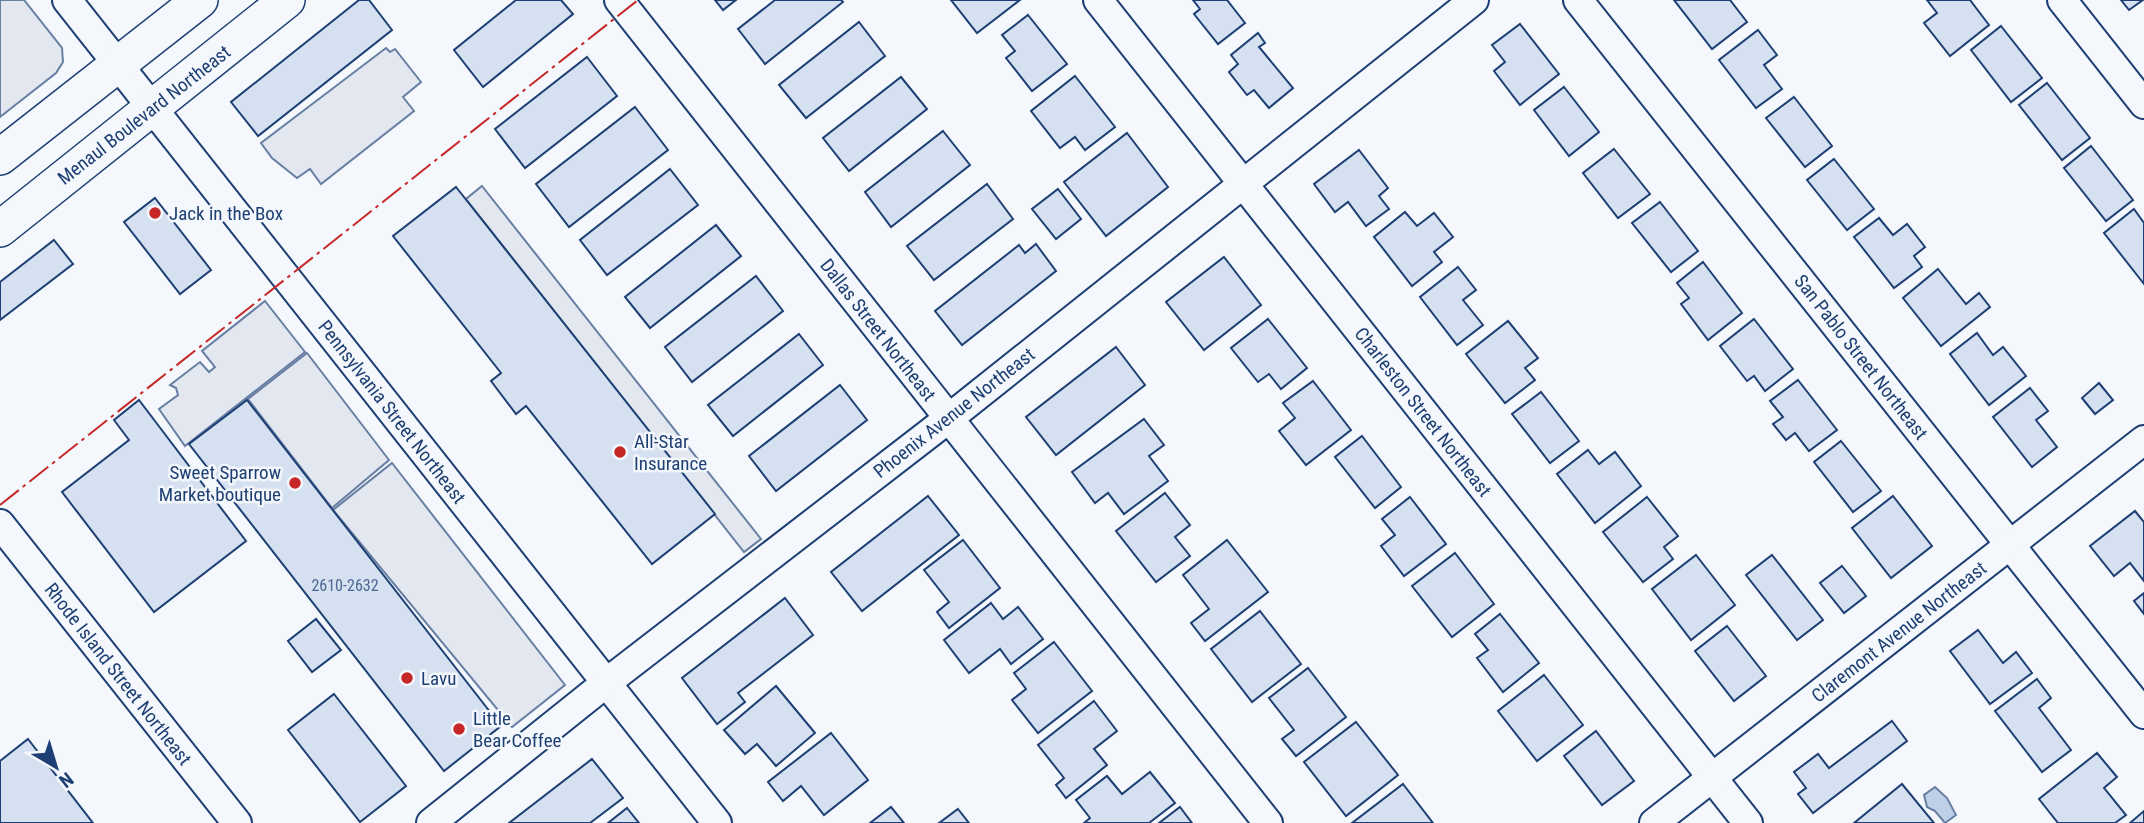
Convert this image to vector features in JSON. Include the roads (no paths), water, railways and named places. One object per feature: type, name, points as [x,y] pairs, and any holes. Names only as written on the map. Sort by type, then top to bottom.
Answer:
[{"type":"main road","points":[[0,156],[200,0]]},
{"type":"main road","name":"Menaul Boulevard Northeast","points":[[0,229],[288,0]]},
{"type":"street","name":"Pennsylvania Street Northeast","points":[[67,0],[717,823]]},
{"type":"street","name":"Dallas Street Northeast","points":[[619,0],[1268,823]]},
{"type":"street","name":"Charleston Street Northeast","points":[[1098,0],[1748,823]]},
{"type":"street","name":"Phoenix Avenue Northeast","points":[[431,823],[606,683],[948,419],[1474,0]]},
{"type":"street","name":"San Pablo Street Northeast","points":[[1578,0],[2144,714]]},
{"type":"street","points":[[2062,0],[2144,104]]},
{"type":"street","name":"Claremont Avenue Northeast","points":[[1654,823],[2144,440]]},
{"type":"street","name":"Rhode Island Street Northeast","points":[[0,524],[237,823]]},
{"type":"water","points":[[1935,787],[1947,798],[1956,815],[1945,823],[1935,811],[1927,807],[1924,795]]},
{"type":"place","name":"Jack in the Box","points":[[155,213]]},
{"type":"place","name":"All-Star Insurance","points":[[620,452]]},
{"type":"place","name":"Sweet Sparrow Market boutique","points":[[295,483]]},
{"type":"place","name":"Lavu","points":[[407,678]]},
{"type":"place","name":"Little Bear Coffee","points":[[459,729]]}]
